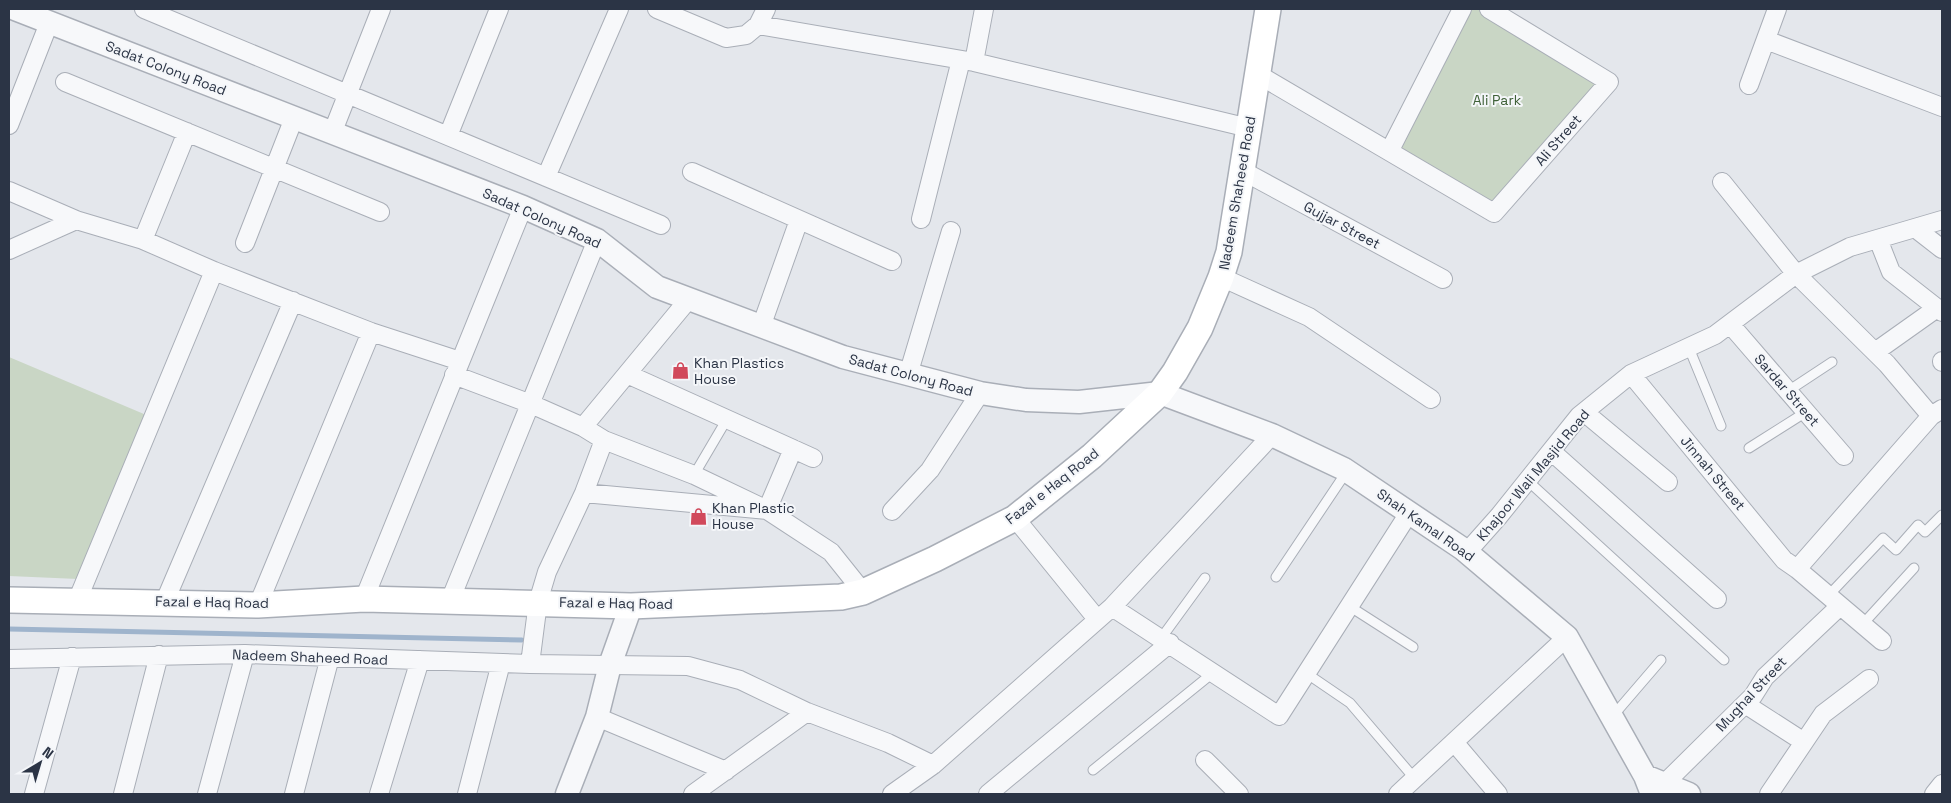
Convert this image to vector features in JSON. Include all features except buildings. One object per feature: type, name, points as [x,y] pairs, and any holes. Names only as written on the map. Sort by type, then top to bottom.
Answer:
[{"type":"main road","name":"Nadeem Shaheed Road","points":[[1160,393],[1190,345],[1222,277],[1229,252],[1241,170],[1259,75],[1268,9]]},
{"type":"main road","name":"Fazal e Haq Road","points":[[9,600],[165,601],[258,605],[364,599],[449,603],[538,602],[631,606],[841,597],[863,592],[934,560],[1015,518],[1092,456],[1160,393]]},
{"type":"street","name":"Sadat Colony Road","points":[[18,9],[49,23],[294,118],[333,131],[523,206],[597,240],[657,287],[843,357],[980,393],[1026,400],[1079,402],[1160,393]]},
{"type":"street","points":[[144,9],[661,225]]},
{"type":"street","points":[[333,131],[381,9]]},
{"type":"street","points":[[448,136],[499,9]]},
{"type":"street","points":[[546,177],[619,9]]},
{"type":"street","points":[[657,9],[726,38],[746,35],[758,25],[766,9]]},
{"type":"street","points":[[921,219],[984,9]]},
{"type":"street","points":[[1390,150],[1462,9]]},
{"type":"street","name":"Ali Street","points":[[1259,75],[1390,150],[1494,213],[1609,82],[1489,9]]},
{"type":"street","points":[[1749,85],[1777,9]]},
{"type":"street","points":[[9,125],[49,23]]},
{"type":"street","points":[[758,25],[968,61],[1249,128]]},
{"type":"street","points":[[1766,40],[1942,108]]},
{"type":"street","points":[[65,82],[380,212]]},
{"type":"street","points":[[245,243],[294,118]]},
{"type":"street","points":[[143,240],[187,132]]},
{"type":"street","name":"Gujjar Street","points":[[1241,170],[1443,279]]},
{"type":"street","points":[[692,172],[892,261]]},
{"type":"street","points":[[1722,182],[1796,274],[1937,412],[1796,569]]},
{"type":"street","points":[[9,191],[76,220],[143,240],[214,271],[371,332],[457,368],[583,427],[604,440],[694,475],[767,510],[831,552],[863,592]]},
{"type":"street","points":[[364,599],[523,206]]},
{"type":"street","points":[[9,250],[58,226],[76,220]]},
{"type":"street","points":[[761,326],[799,220]]},
{"type":"street","name":"Khajoor Wali Masjid Road","points":[[1467,552],[1584,412],[1631,374],[1716,335],[1796,274],[1850,247],[1942,220]]},
{"type":"street","points":[[1915,228],[1942,249]]},
{"type":"street","points":[[908,375],[951,231]]},
{"type":"street","points":[[1875,352],[1940,310],[1891,272],[1878,239]]},
{"type":"street","points":[[449,603],[597,240]]},
{"type":"street","points":[[77,601],[214,271]]},
{"type":"street","points":[[1222,277],[1309,317],[1432,399]]},
{"type":"street","points":[[583,427],[688,300]]},
{"type":"street","points":[[165,601],[292,301]]},
{"type":"street","name":"Sardar Street","points":[[1730,324],[1844,456]]},
{"type":"street","points":[[258,605],[371,332]]},
{"type":"street","points":[[627,374],[813,458]]},
{"type":"street","name":"Jinnah Street","points":[[1631,374],[1784,560],[1882,642]]},
{"type":"street","points":[[892,511],[930,470],[980,393]]},
{"type":"street","name":"Shah Kamal Road","points":[[1160,393],[1272,435],[1347,471],[1467,552],[1567,637],[1612,718],[1654,785]]},
{"type":"street","points":[[1584,412],[1668,482]]},
{"type":"street","points":[[892,794],[933,765],[1112,607],[1272,435]]},
{"type":"street","points":[[530,664],[538,602],[546,572],[584,494],[604,440]]},
{"type":"street","points":[[767,510],[793,449]]},
{"type":"street","points":[[1551,451],[1717,599]]},
{"type":"street","points":[[584,494],[767,510]]},
{"type":"street","points":[[1112,607],[1166,640],[1279,716],[1409,513]]},
{"type":"street","points":[[1015,518],[1097,619]]},
{"type":"street","name":"Mughal Street","points":[[1654,785],[1753,696],[1765,677],[1834,601]]},
{"type":"street","points":[[567,794],[597,717],[610,664],[631,606]]},
{"type":"street","points":[[1398,794],[1567,637]]},
{"type":"street","points":[[988,794],[1166,640]]},
{"type":"street","points":[[207,794],[245,654]]},
{"type":"street","name":"Nadeem Shaheed Road","points":[[9,658],[245,654],[530,664],[688,666],[740,680],[807,712],[888,743],[933,765]]},
{"type":"street","points":[[124,794],[159,656]]},
{"type":"street","points":[[34,794],[72,657]]},
{"type":"street","points":[[294,794],[330,657]]},
{"type":"street","points":[[379,794],[420,660]]},
{"type":"street","points":[[467,794],[501,663]]},
{"type":"street","points":[[1769,794],[1823,714],[1869,679]]},
{"type":"street","points":[[1745,704],[1804,742]]},
{"type":"street","points":[[693,794],[807,712]]},
{"type":"street","points":[[597,717],[726,771]]},
{"type":"street","points":[[1454,742],[1498,794]]},
{"type":"street","points":[[1206,760],[1239,794]]},
{"type":"street","points":[[1934,794],[1942,784]]},
{"type":"street","points":[[1654,785],[1690,794]]},
{"type":"lane","points":[[1689,348],[1721,426]]},
{"type":"lane","points":[[1788,391],[1832,362]]},
{"type":"lane","points":[[1749,448],[1806,412]]},
{"type":"lane","points":[[694,475],[727,419]]},
{"type":"lane","points":[[1276,576],[1347,471]]},
{"type":"lane","points":[[1528,481],[1724,660]]},
{"type":"lane","points":[[1834,601],[1883,538],[1896,550],[1918,525],[1925,532],[1942,515]]},
{"type":"lane","points":[[1862,625],[1914,568]]},
{"type":"lane","points":[[1166,640],[1205,578]]},
{"type":"lane","points":[[1349,606],[1413,647]]},
{"type":"lane","points":[[1612,718],[1661,660]]},
{"type":"lane","points":[[1093,770],[1214,672]]},
{"type":"lane","points":[[1306,673],[1350,703],[1415,779]]},
{"type":"green space","name":"Ali Park","points":[[1462,9],[1489,9],[1609,82],[1494,213],[1390,150]]},
{"type":"green space","points":[[9,357],[151,417],[78,579],[9,576]]},
{"type":"waterway","points":[[9,629],[522,640]]},
{"type":"place","name":"Khan Plastics House","points":[[680,371]]},
{"type":"place","name":"Khan Plastic House","points":[[698,516]]}]
